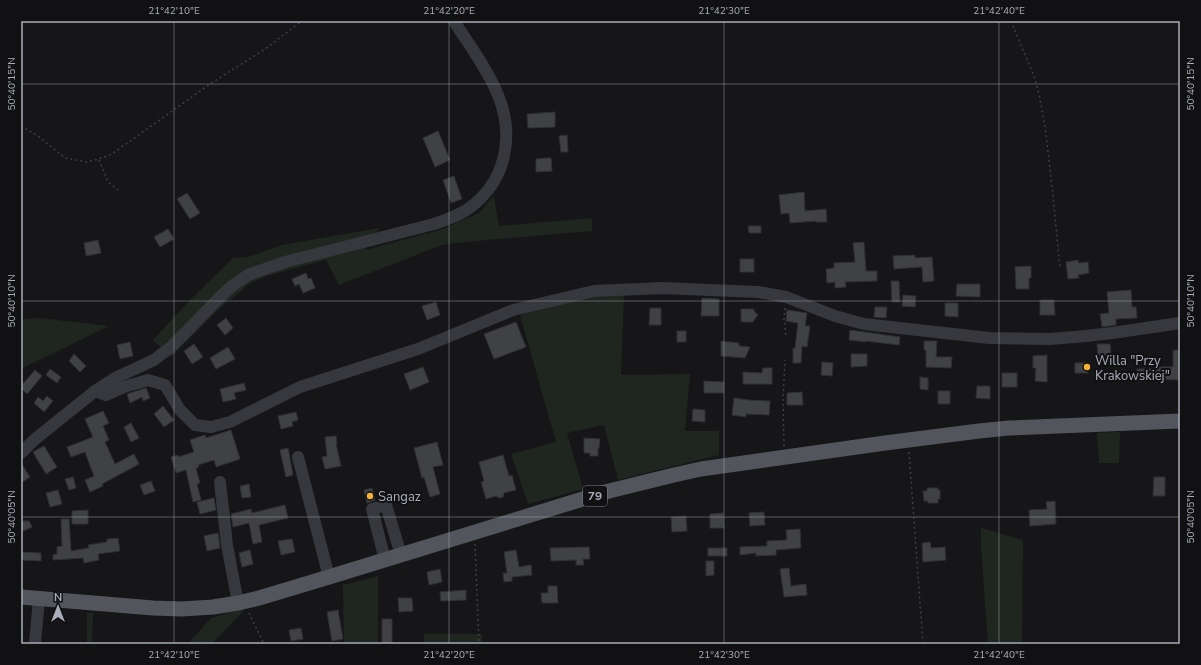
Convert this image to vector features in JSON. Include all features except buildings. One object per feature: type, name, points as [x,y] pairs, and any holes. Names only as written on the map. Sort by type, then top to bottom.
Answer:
[{"type":"main road","name":"79","points":[[21,597],[160,608],[190,608],[240,603],[609,491],[701,469],[979,431],[1010,428],[1180,421]]},
{"type":"street","points":[[21,453],[34,440],[95,391],[115,378],[154,360],[171,347],[220,297],[232,286],[248,275],[284,262],[434,224],[467,210],[478,201],[499,174],[504,161],[506,134],[498,95],[485,70],[454,21]]},
{"type":"street","points":[[95,391],[106,395],[148,380],[165,386],[180,410],[195,425],[211,427],[230,422],[300,386],[418,350],[513,310],[594,291],[662,288],[758,292],[786,297],[836,316],[864,324],[989,338],[1050,339],[1112,333],[1180,323]]},
{"type":"street","points":[[298,457],[329,577]]},
{"type":"street","points":[[220,482],[227,546],[240,603]]},
{"type":"street","points":[[385,560],[372,509],[386,505],[401,555]]},
{"type":"street","points":[[35,644],[38,598]]},
{"type":"path","points":[[21,126],[38,136],[65,158],[87,162],[99,160],[112,154],[210,84],[264,50],[302,21]]},
{"type":"path","points":[[1011,21],[1040,94],[1053,195],[1060,269]]},
{"type":"path","points":[[99,160],[108,182],[118,190]]},
{"type":"path","points":[[786,297],[784,319],[786,338]]},
{"type":"path","points":[[784,458],[783,400],[785,360]]},
{"type":"path","points":[[908,440],[923,644]]},
{"type":"path","points":[[475,532],[479,644]]},
{"type":"path","points":[[240,603],[264,644]]},
{"type":"shaded area","points":[[494,196],[499,226],[592,218],[592,231],[442,245],[339,285],[326,260],[266,276],[251,283],[222,306],[171,357],[153,340],[191,299],[233,258],[248,257],[282,245],[379,228],[365,250],[440,230],[479,213]]},
{"type":"shaded area","points":[[624,295],[621,375],[690,374],[685,431],[719,431],[719,455],[618,480],[604,425],[567,433],[583,489],[528,504],[511,454],[556,442],[520,315],[592,296]]},
{"type":"shaded area","points":[[40,318],[109,326],[21,369],[21,326],[24,319]]},
{"type":"shaded area","points":[[1120,432],[1119,463],[1099,463],[1097,433]]},
{"type":"shaded area","points":[[981,528],[1023,540],[1022,644],[988,644]]},
{"type":"shaded area","points":[[378,576],[378,644],[344,644],[343,585]]},
{"type":"shaded area","points":[[246,608],[212,644],[188,644],[211,618]]},
{"type":"shaded area","points":[[87,613],[93,613],[92,644],[87,644]]},
{"type":"shaded area","points":[[424,634],[482,634],[482,644],[424,644]]},
{"type":"place","name":"Willa \"Przy Krakowskiej\"","points":[[1087,367]]},
{"type":"place","name":"Sangaz","points":[[370,496]]}]
